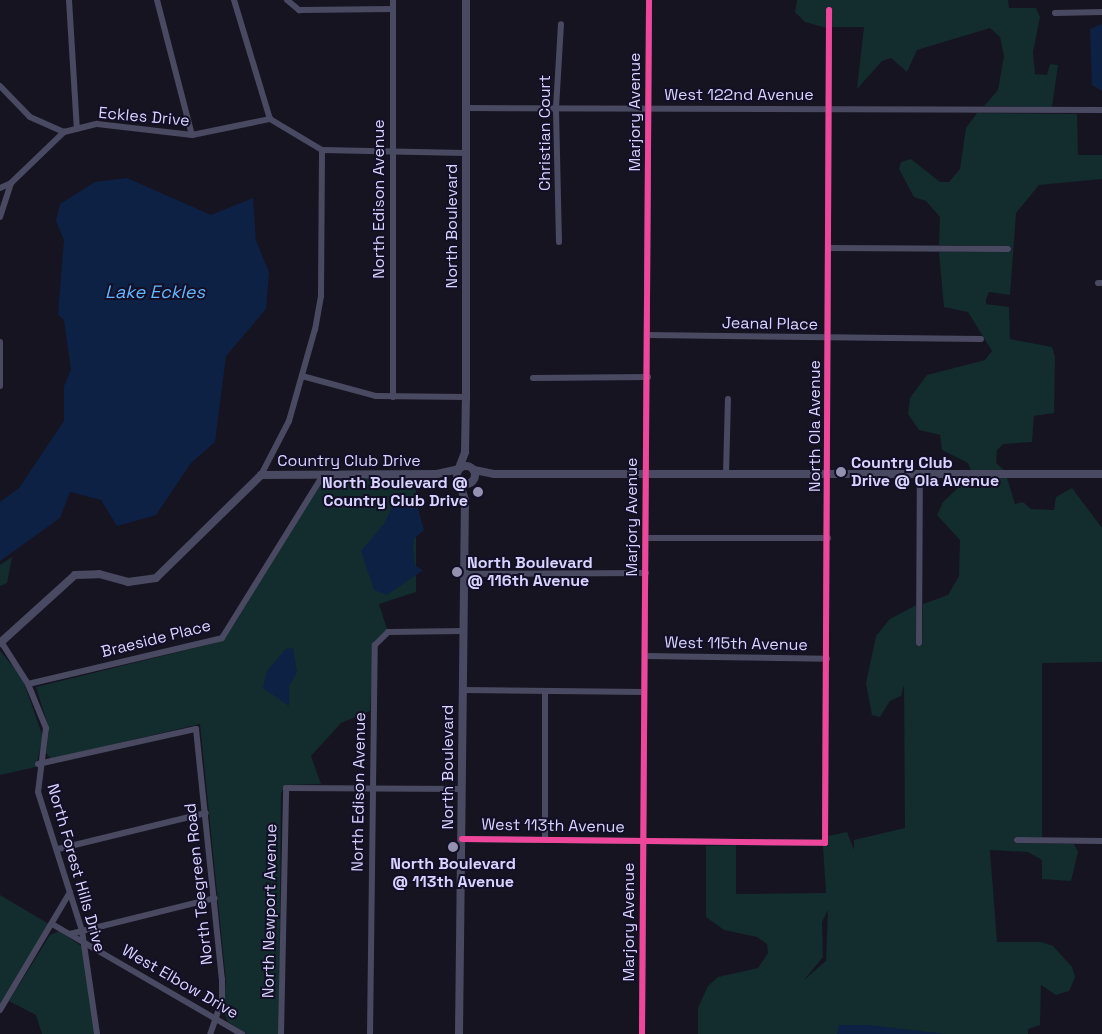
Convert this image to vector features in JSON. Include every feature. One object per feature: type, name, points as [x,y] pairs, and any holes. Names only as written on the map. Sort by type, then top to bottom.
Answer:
[{"type":"street","points":[[69,0],[77,129]]},
{"type":"street","points":[[157,0],[192,135]]},
{"type":"street","points":[[234,0],[270,119],[322,150],[393,153],[465,153]]},
{"type":"street","points":[[287,0],[299,10],[393,9]]},
{"type":"street","name":"North Edison Avenue","points":[[393,0],[393,398]]},
{"type":"street","name":"North Boulevard","points":[[459,1034],[465,500],[459,480],[459,469],[465,452],[466,397],[466,0]]},
{"type":"street","name":"Marjory Avenue","points":[[642,1034],[647,538],[649,0]]},
{"type":"street","name":"North Ola Avenue","points":[[824,843],[830,248],[829,10]]},
{"type":"street","points":[[1055,12],[1102,12]]},
{"type":"street","name":"Christian Court","points":[[559,242],[556,108],[561,24]]},
{"type":"street","points":[[0,86],[30,116],[64,132],[11,183],[0,188]]},
{"type":"street","name":"West 122nd Avenue","points":[[466,108],[1102,110]]},
{"type":"street","name":"Eckles Drive","points":[[64,132],[122,125],[192,135],[270,119]]},
{"type":"street","name":"North Forest Hills Drive","points":[[97,1034],[82,931],[58,849],[38,792],[38,764],[46,728],[28,684],[1,643],[75,575],[100,574],[128,582],[156,578],[261,476],[289,421],[321,296],[322,150]]},
{"type":"street","points":[[0,217],[11,183]]},
{"type":"street","points":[[830,248],[1008,249]]},
{"type":"street","name":"Jeanal Place","points":[[648,335],[829,339],[981,339]]},
{"type":"street","points":[[0,342],[0,386]]},
{"type":"street","points":[[302,376],[348,391],[393,398],[466,397]]},
{"type":"street","points":[[534,378],[648,376]]},
{"type":"street","points":[[726,474],[728,399]]},
{"type":"street","name":"North Boulevard","points":[[465,452],[472,469],[472,481],[465,500]]},
{"type":"street","name":"Country Club Drive","points":[[261,476],[437,474],[459,469],[472,469]]},
{"type":"street","points":[[472,469],[494,474],[1101,474]]},
{"type":"street","name":"Country Club Drive","points":[[437,474],[459,480],[472,481]]},
{"type":"street","points":[[472,481],[494,474]]},
{"type":"street","points":[[919,643],[920,474]]},
{"type":"street","name":"Braeside Place","points":[[28,684],[222,638],[323,475]]},
{"type":"street","points":[[647,538],[828,538]]},
{"type":"street","points":[[464,574],[646,573]]},
{"type":"street","name":"North Edison Avenue","points":[[370,1034],[374,645],[388,632],[463,631]]},
{"type":"street","name":"West 115th Avenue","points":[[645,656],[827,659]]},
{"type":"street","points":[[463,690],[644,692]]},
{"type":"street","points":[[545,691],[545,840]]},
{"type":"street","name":"North Teegreen Road","points":[[38,764],[196,729],[222,979],[216,1019],[210,1034]]},
{"type":"street","name":"North Newport Avenue","points":[[282,1034],[286,788],[373,788]]},
{"type":"street","points":[[373,788],[462,789]]},
{"type":"street","points":[[58,849],[206,813]]},
{"type":"street","name":"West 113th Avenue","points":[[462,839],[824,843]]},
{"type":"street","points":[[1017,840],[1102,841]]},
{"type":"street","points":[[0,1010],[70,892]]},
{"type":"street","points":[[70,934],[215,898]]},
{"type":"street","name":"West Elbow Drive","points":[[52,924],[242,1034]]},
{"type":"green space","points":[[797,0],[1008,0],[1009,8],[1036,8],[1040,17],[1033,52],[1035,74],[1047,75],[1050,64],[1058,65],[1052,107],[984,106],[998,90],[1004,56],[1000,37],[990,28],[917,50],[907,72],[891,58],[882,61],[857,89],[864,27],[832,27],[832,7],[826,7],[826,28],[805,22],[795,12]]},
{"type":"green space","points":[[977,113],[1077,114],[1078,155],[1102,155],[1102,179],[1039,185],[1016,213],[1010,295],[989,292],[986,299],[986,304],[1009,307],[1010,339],[1052,347],[1055,357],[1054,413],[1034,416],[1032,442],[1003,444],[997,450],[996,463],[1005,471],[971,471],[968,463],[942,450],[940,435],[919,430],[908,414],[910,398],[927,375],[985,360],[992,351],[968,312],[944,307],[939,252],[1011,252],[1011,246],[939,245],[940,217],[926,201],[914,197],[899,169],[901,162],[911,159],[940,182],[949,182],[960,169],[966,128]]},
{"type":"green space","points":[[416,478],[416,592],[379,604],[387,629],[374,643],[370,711],[341,723],[311,756],[321,784],[286,785],[281,793],[279,1034],[247,1034],[228,1022],[223,1011],[226,981],[200,724],[51,759],[46,753],[49,729],[36,687],[215,643],[230,631],[323,479]]},
{"type":"green space","points":[[969,478],[1007,478],[1015,504],[1023,502],[1031,509],[1054,510],[1056,497],[1072,488],[1102,528],[1102,662],[1042,663],[1042,837],[1014,837],[1014,843],[1074,844],[1078,852],[1071,881],[1042,879],[1042,860],[1028,852],[990,850],[997,942],[1041,942],[1053,946],[1072,967],[1075,977],[1069,991],[1056,995],[1041,985],[1040,1025],[1028,1029],[1028,1034],[698,1034],[698,1008],[708,986],[718,977],[758,968],[768,953],[767,944],[757,937],[724,930],[706,917],[706,846],[736,845],[736,894],[826,893],[823,846],[828,846],[828,836],[847,832],[854,850],[854,840],[905,828],[904,685],[901,696],[890,701],[880,717],[872,715],[866,683],[876,636],[890,619],[916,605],[916,646],[922,646],[923,604],[948,595],[959,576],[960,540],[937,515],[943,502]],"holes":[[[828,910],[826,961],[804,980],[823,957],[822,922]]]},
{"type":"green space","points":[[12,557],[7,583],[0,586],[0,565]]},
{"type":"green space","points":[[0,651],[22,677],[43,737],[36,767],[0,775]]},
{"type":"green space","points":[[0,895],[49,924],[0,1006]]},
{"type":"green space","points":[[59,931],[83,947],[95,1034],[42,1034],[36,1015],[9,1001],[50,935]]},
{"type":"water","points":[[1102,24],[1102,91],[1092,85],[1090,29]]},
{"type":"water","name":"Lake Eckles","points":[[127,178],[211,215],[253,198],[256,241],[269,272],[266,309],[226,356],[215,442],[191,463],[156,515],[117,526],[101,500],[70,492],[60,518],[0,561],[0,502],[19,488],[64,421],[64,386],[71,370],[64,320],[58,314],[64,240],[56,221],[60,204],[95,182]]},
{"type":"water","points":[[396,499],[418,508],[424,530],[414,539],[413,549],[415,566],[423,570],[387,595],[374,590],[361,551],[384,524]]},
{"type":"water","points":[[293,648],[297,672],[289,686],[289,706],[263,688],[267,671],[286,649]]},
{"type":"water","points":[[839,1025],[869,1025],[946,1034],[837,1034]]},
{"type":"cycle path","points":[[642,1034],[649,0]]},
{"type":"cycle path","points":[[462,839],[825,843],[829,10]]},
{"type":"place","name":"Country Club Drive @ Ola Avenue","points":[[841,472]]},
{"type":"place","name":"North Boulevard @ Country Club Drive","points":[[478,492]]},
{"type":"place","name":"North Boulevard @ 116th Avenue","points":[[457,572]]},
{"type":"place","name":"North Boulevard @ 113th Avenue","points":[[453,847]]}]
